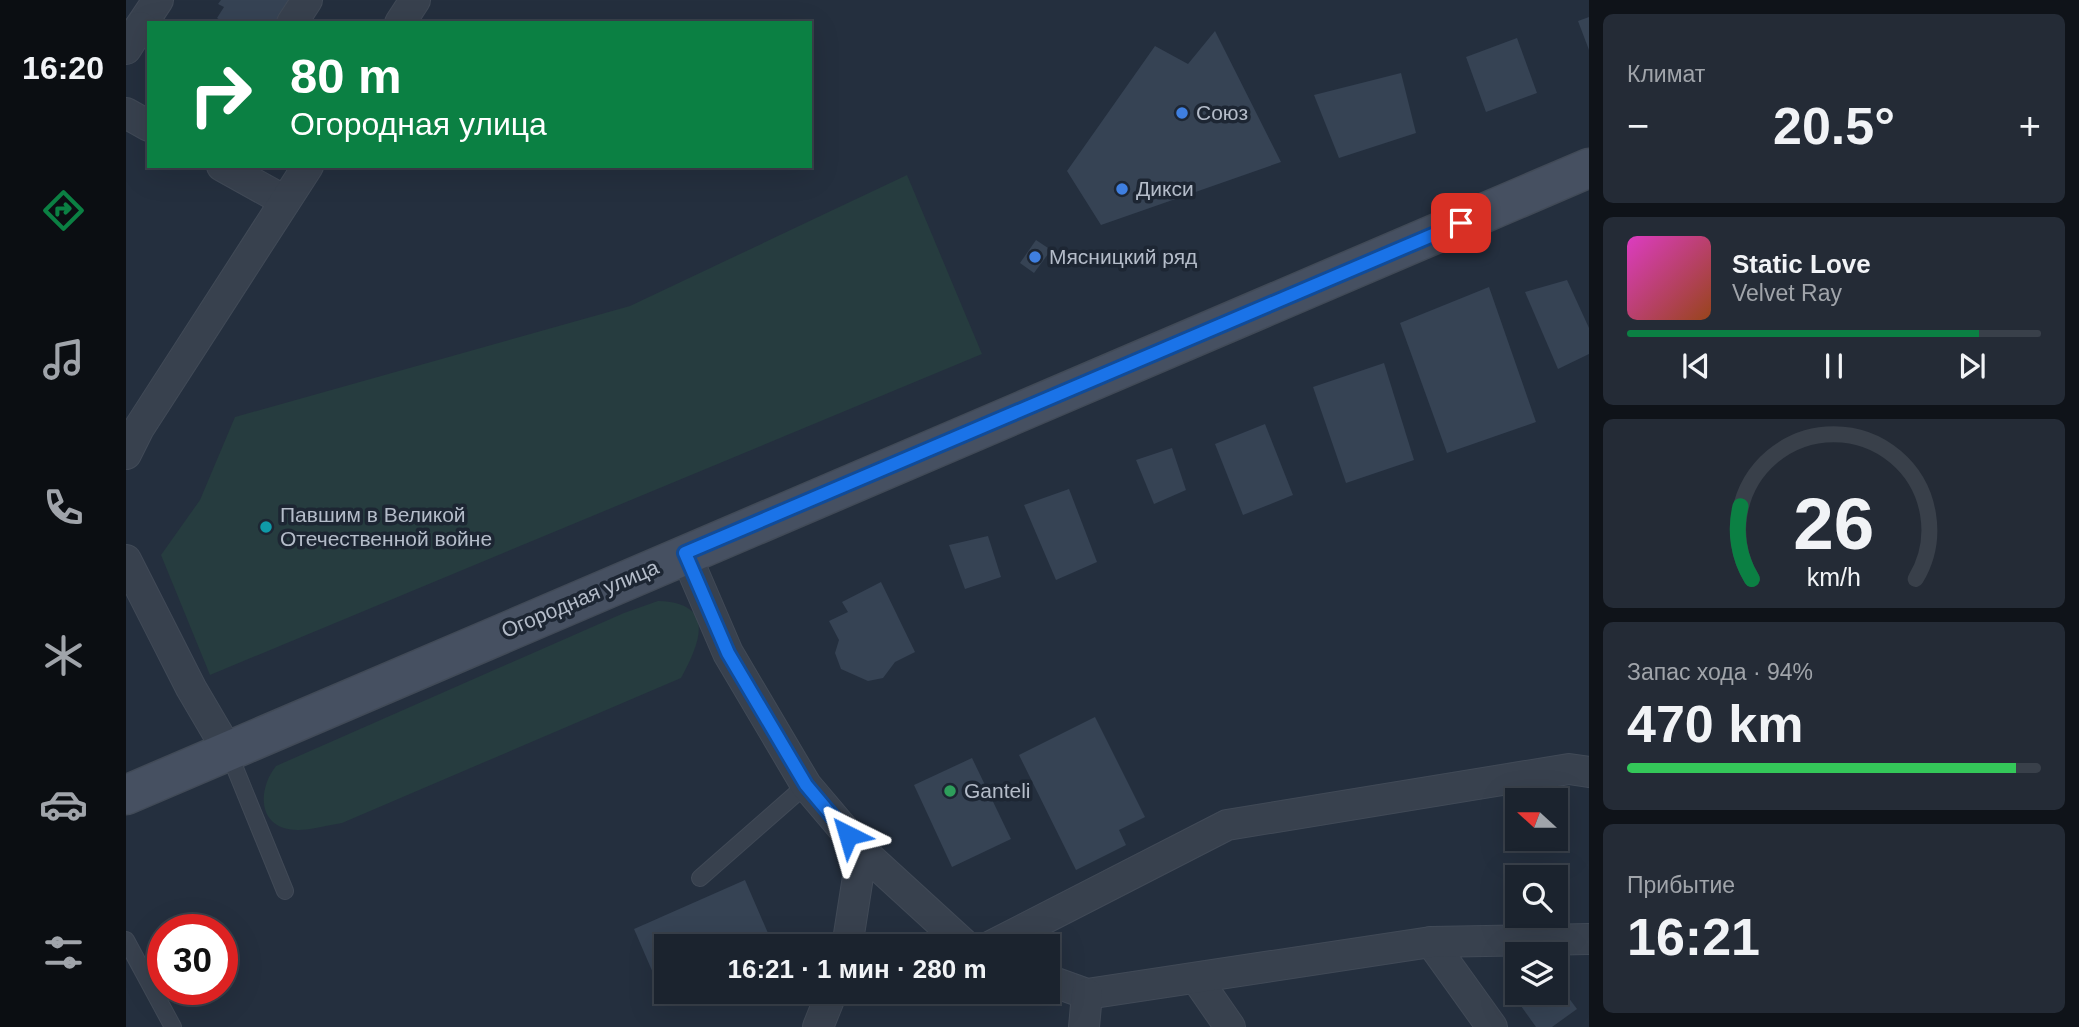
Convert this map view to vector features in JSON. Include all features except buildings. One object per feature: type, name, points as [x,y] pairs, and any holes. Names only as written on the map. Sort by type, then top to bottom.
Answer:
[{"type":"main road","name":"Огородная улица","points":[[126,795],[685,553],[1589,168]]},
{"type":"street","points":[[138,36],[158,0]]},
{"type":"street","points":[[293,21],[307,0]]},
{"type":"street","points":[[401,21],[415,0]]},
{"type":"street","points":[[126,113],[147,125]]},
{"type":"street","points":[[226,168],[285,201]]},
{"type":"street","points":[[126,454],[139,428],[307,168]]},
{"type":"street","points":[[685,553],[728,653],[806,785],[862,851],[953,934]]},
{"type":"street","points":[[126,560],[191,688],[228,751]]},
{"type":"street","points":[[1014,934],[1227,825],[1569,769],[1589,772]]},
{"type":"street","points":[[849,934],[862,851]]},
{"type":"street","points":[[1060,984],[1087,994],[1431,942],[1589,939]]},
{"type":"street","points":[[1431,942],[1492,1027]]},
{"type":"street","points":[[1196,978],[1230,1027]]},
{"type":"street","points":[[1084,1027],[1087,994]]},
{"type":"street","points":[[818,1027],[827,1004]]},
{"type":"lane","points":[[228,751],[285,891]]},
{"type":"lane","points":[[700,878],[806,785]]},
{"type":"lane","points":[[126,940],[173,1027]]},
{"type":"green space","points":[[907,175],[982,354],[210,675],[161,555],[200,500],[235,417],[630,306]]},
{"type":"green space","points":[[658,601],[676,603],[689,609],[696,616],[699,626],[694,651],[681,678],[342,823],[298,830],[285,828],[268,816],[264,797],[266,786],[276,766],[624,613]]},
{"type":"place","name":"Союз","points":[[1182,113]]},
{"type":"place","name":"Дикси","points":[[1122,189]]},
{"type":"place","name":"Мясницкий ряд","points":[[1035,257]]},
{"type":"place","name":"Павшим в Великой Отечественной войне","points":[[266,527]]},
{"type":"place","name":"Ganteli","points":[[950,791]]},
{"type":"route","points":[[848,835],[806,785],[728,653],[685,553],[1461,223]]}]
